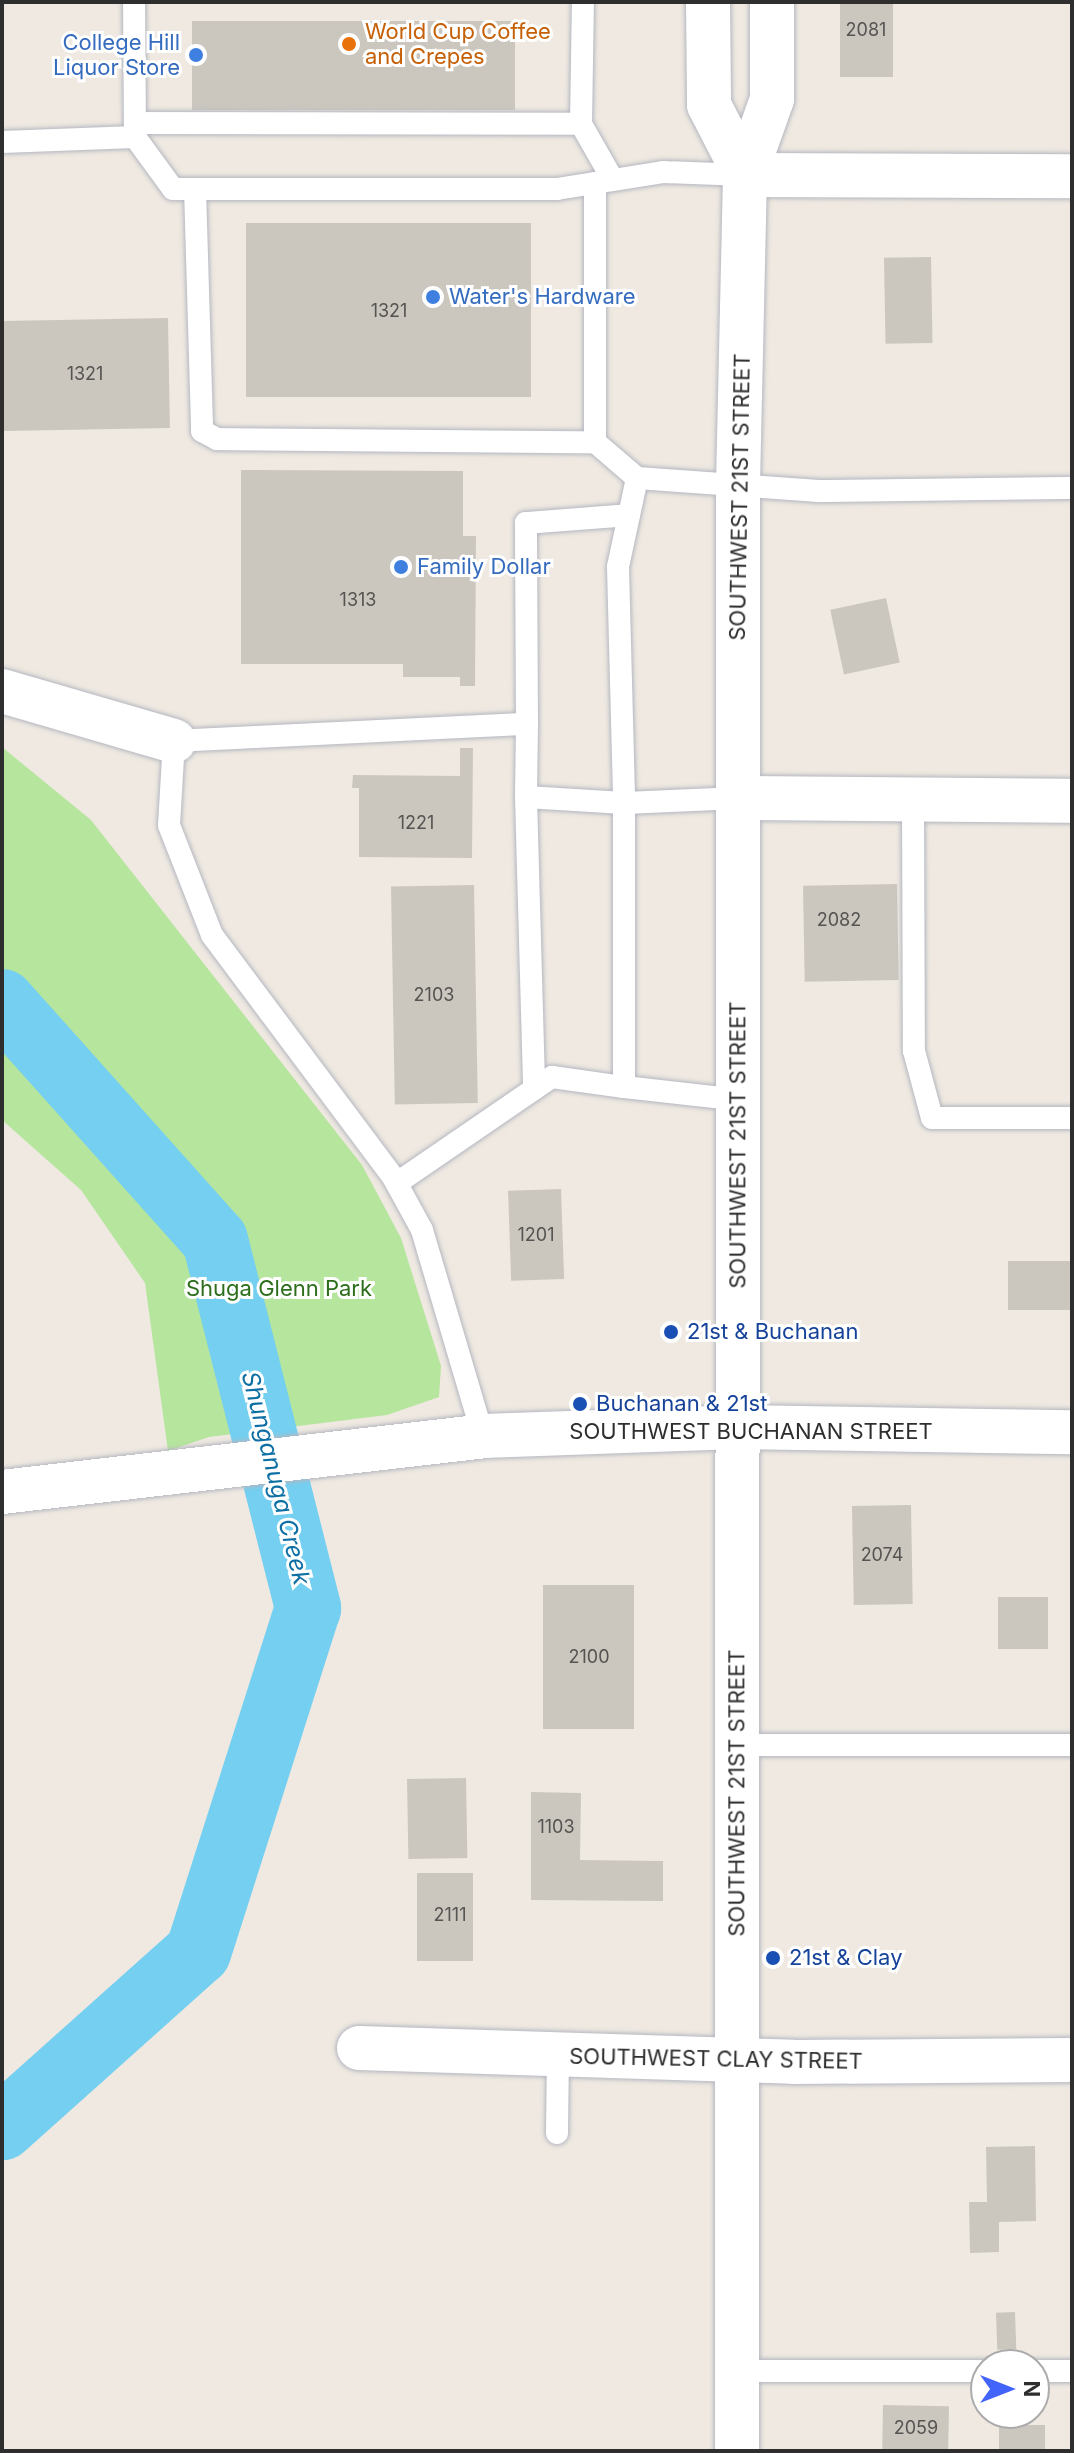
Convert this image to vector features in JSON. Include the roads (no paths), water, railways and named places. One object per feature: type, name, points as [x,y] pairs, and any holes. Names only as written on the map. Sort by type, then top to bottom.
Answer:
[{"type":"street","name":"SOUTHWEST 21ST STREET","points":[[708,2],[709,105],[745,175]]},
{"type":"street","name":"SOUTHWEST 21ST STREET","points":[[737,2451],[738,484],[745,175],[772,99],[772,2]]},
{"type":"street","points":[[745,175],[1072,176]]},
{"type":"street","points":[[2,691],[174,741]]},
{"type":"street","points":[[740,798],[1072,801]]},
{"type":"street","name":"SOUTHWEST BUCHANAN STREET","points":[[2,1492],[408,1449],[483,1436],[737,1427],[1072,1432]]},
{"type":"street","name":"SOUTHWEST CLAY STREET","points":[[359,2048],[737,2061],[1072,2060]]},
{"type":"lane","points":[[134,2],[135,130],[173,189],[557,189],[604,181],[745,175]]},
{"type":"lane","points":[[583,2],[581,124],[604,181],[595,442]]},
{"type":"lane","points":[[2,142],[135,130],[581,124]]},
{"type":"lane","points":[[195,189],[202,431],[217,439],[595,442],[637,478],[738,484],[1072,488]]},
{"type":"lane","points":[[624,1087],[624,803],[618,567],[637,478]]},
{"type":"lane","points":[[534,1089],[526,797],[526,523],[629,515]]},
{"type":"lane","points":[[483,1436],[427,1244],[397,1183],[212,935],[169,825],[174,741],[527,724]]},
{"type":"lane","points":[[526,797],[624,803],[740,798]]},
{"type":"lane","points":[[913,799],[914,1051],[932,1118],[1072,1118]]},
{"type":"lane","points":[[397,1183],[552,1077],[739,1100]]},
{"type":"lane","points":[[737,1745],[1072,1745]]},
{"type":"lane","points":[[557,2133],[558,2056]]},
{"type":"lane","points":[[737,2371],[970,2371]]},
{"type":"lane","points":[[1050,2371],[1072,2371]]},
{"type":"waterway","name":"Shunganuga Creek","points":[[2,1002],[215,1240],[308,1608],[198,1952],[2,2127]]},
{"type":"place","name":"World Cup Coffee and Crepes","points":[[349,44]]},
{"type":"place","name":"College Hill Liquor Store","points":[[196,55]]},
{"type":"place","name":"Water's Hardware","points":[[433,297]]},
{"type":"place","name":"Family Dollar","points":[[401,567]]},
{"type":"place","name":"21st & Buchanan","points":[[671,1332]]},
{"type":"place","name":"Buchanan & 21st","points":[[580,1404]]},
{"type":"place","name":"21st & Clay","points":[[773,1958]]},
{"type":"park label","name":"Shuga Glenn Park","points":[[279,1289]]}]
